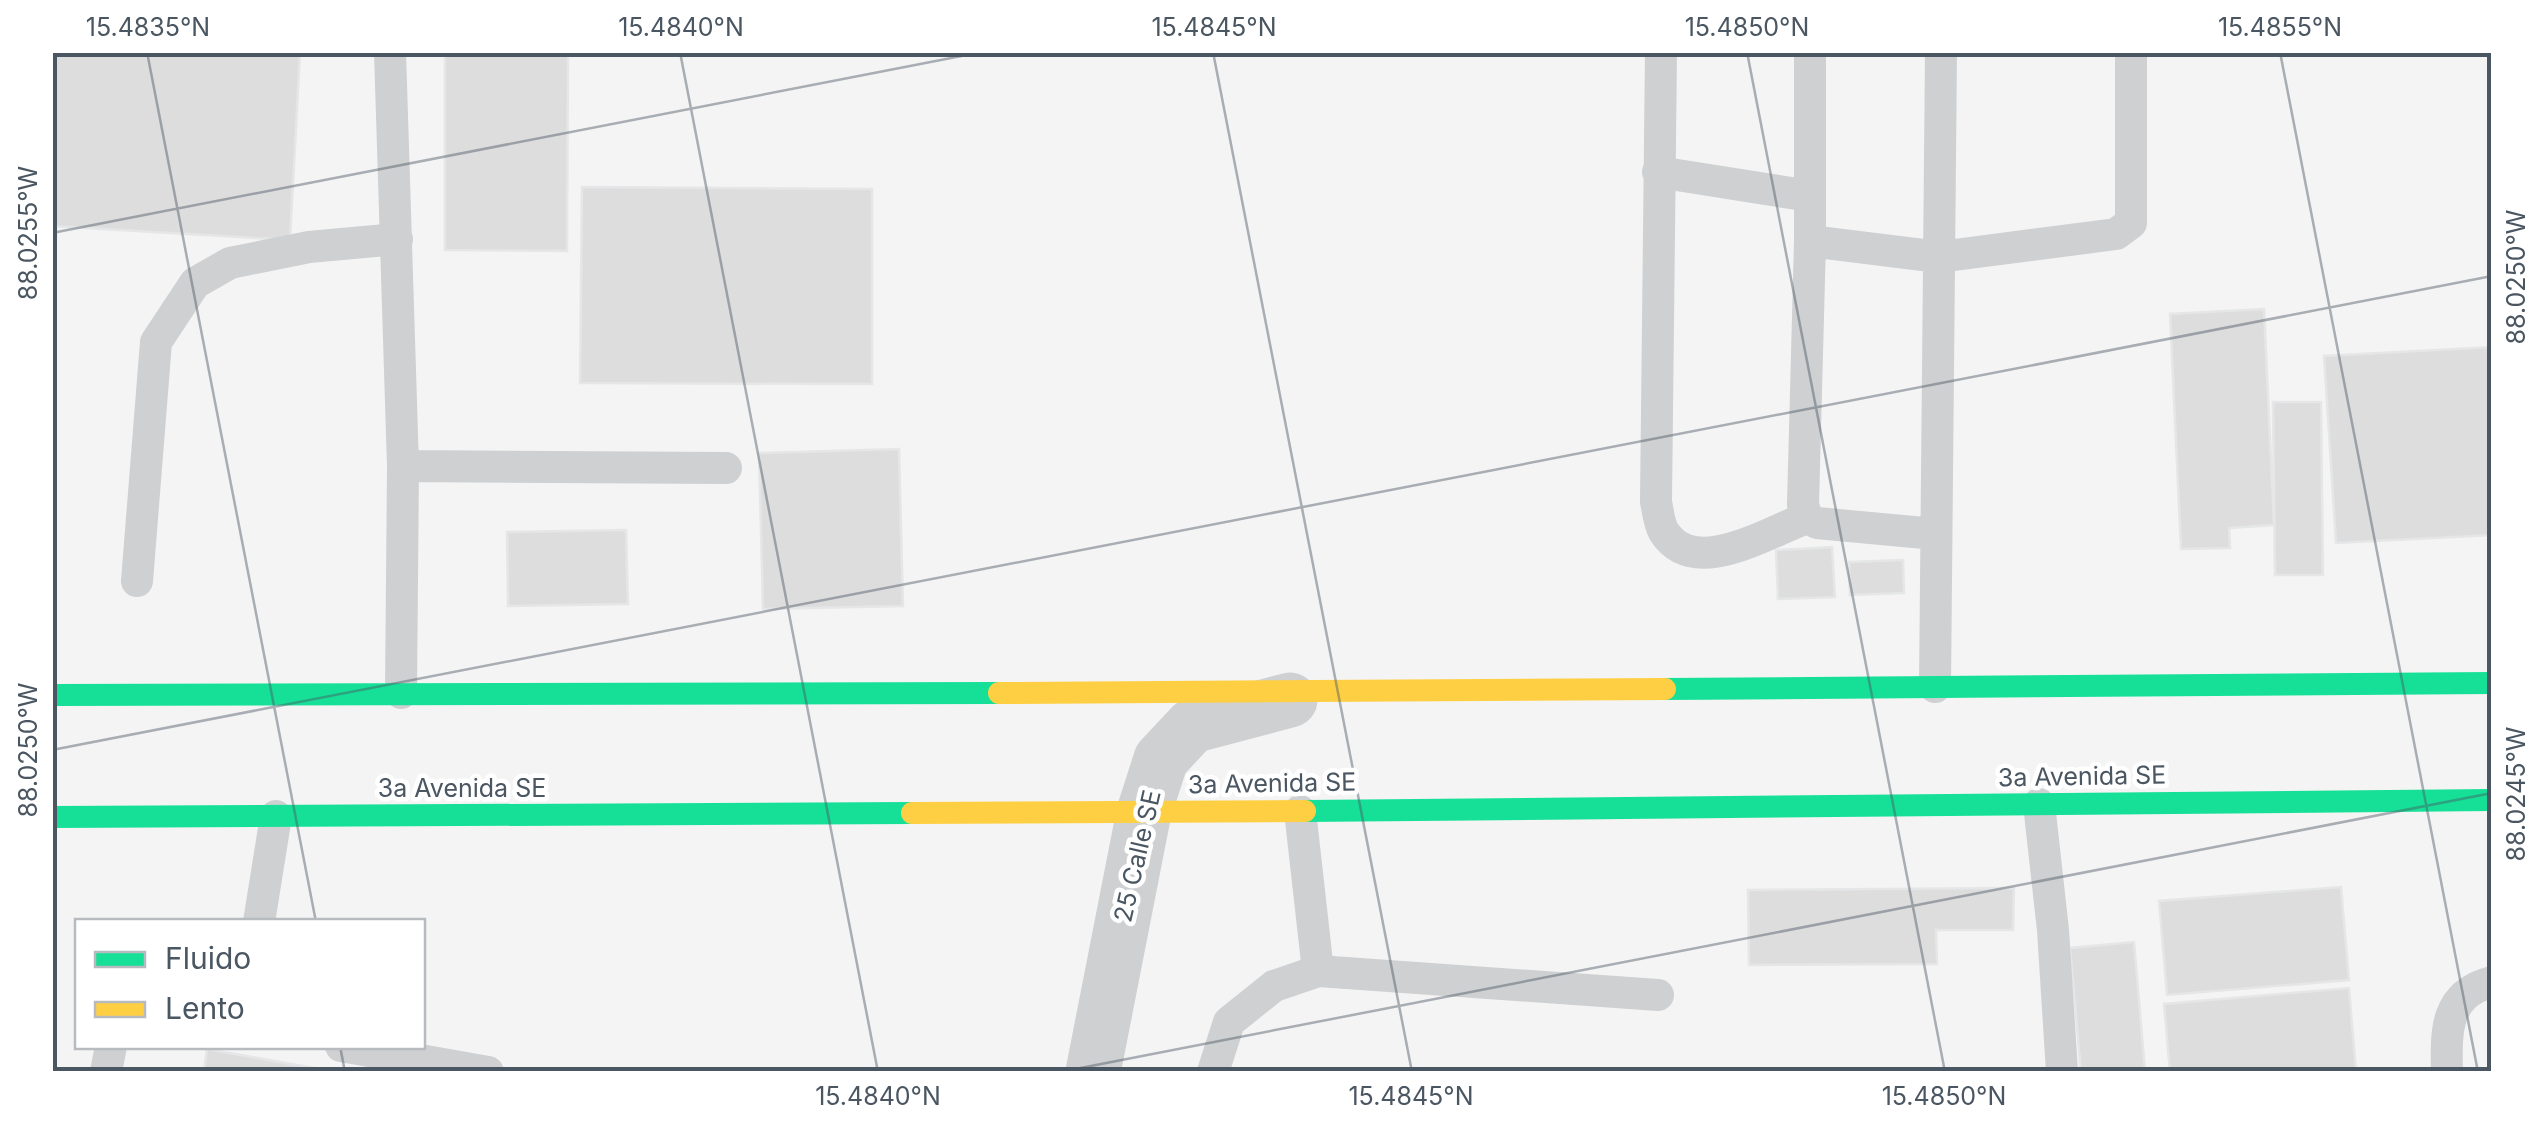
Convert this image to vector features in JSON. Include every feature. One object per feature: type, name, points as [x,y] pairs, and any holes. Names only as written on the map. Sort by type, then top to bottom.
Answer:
[{"type":"main road","points":[[52,695],[1323,692],[2492,683]]},
{"type":"main road","name":"3a Avenida SE","points":[[52,817],[2492,800]]},
{"type":"street","name":"25 Calle SE","points":[[1094,1072],[1144,812],[1161,759],[1192,726],[1323,692]]},
{"type":"lane","points":[[390,52],[403,466],[400,693]]},
{"type":"lane","points":[[1661,52],[1656,502],[1662,530],[1676,544],[1701,554],[1728,551],[1807,518]]},
{"type":"lane","points":[[1810,52],[1803,505],[1807,518],[1817,523],[1935,534]]},
{"type":"lane","points":[[1935,687],[1941,52]]},
{"type":"lane","points":[[1810,241],[1939,258],[2116,234],[2131,223],[2131,52]]},
{"type":"lane","points":[[1658,172],[1810,196]]},
{"type":"lane","points":[[137,581],[156,342],[195,283],[230,263],[309,248],[396,239]]},
{"type":"lane","points":[[403,466],[726,468]]},
{"type":"lane","points":[[2039,804],[2053,930],[2062,1072]]},
{"type":"lane","points":[[1300,811],[1318,970]]},
{"type":"lane","points":[[259,919],[276,816]]},
{"type":"lane","points":[[1213,1072],[1229,1022],[1274,986],[1318,970],[1658,994]]},
{"type":"lane","points":[[2447,1072],[2451,1014],[2466,992],[2492,982]]},
{"type":"lane","points":[[358,1049],[488,1072]]},
{"type":"building","points":[[52,52],[300,52],[290,240],[52,226]]},
{"type":"building","points":[[445,52],[568,52],[567,251],[445,250]]},
{"type":"building","points":[[582,187],[872,189],[872,384],[580,383]]},
{"type":"building","points":[[2264,309],[2274,525],[2229,528],[2230,548],[2181,549],[2170,314]]},
{"type":"building","points":[[2492,347],[2492,535],[2336,543],[2324,356]]},
{"type":"building","points":[[2273,402],[2321,402],[2323,575],[2275,575]]},
{"type":"building","points":[[899,449],[903,606],[763,609],[759,453]]},
{"type":"building","points":[[626,530],[628,604],[508,606],[507,532]]},
{"type":"building","points":[[1832,547],[1835,597],[1778,599],[1776,550]]},
{"type":"building","points":[[1903,560],[1904,593],[1850,595],[1849,562]]},
{"type":"building","points":[[2341,887],[2349,980],[2167,995],[2159,901]]},
{"type":"building","points":[[2014,888],[2013,930],[1936,930],[1937,964],[1749,965],[1748,890]]},
{"type":"building","points":[[2134,942],[2145,1071],[2081,1072],[2070,948]]},
{"type":"building","points":[[2349,988],[2356,1072],[2170,1072],[2164,1004]]},
{"type":"building","points":[[207,1049],[336,1072],[204,1072]]},
{"type":"traffic: fast","points":[[1665,689],[2492,683]]},
{"type":"traffic: fast","points":[[52,695],[999,693]]},
{"type":"traffic: fast","points":[[1305,811],[2492,800]]},
{"type":"traffic: fast","points":[[52,817],[912,813]]},
{"type":"traffic: slow","points":[[999,693],[1665,689]]},
{"type":"traffic: slow","points":[[912,813],[1305,811]]}]
